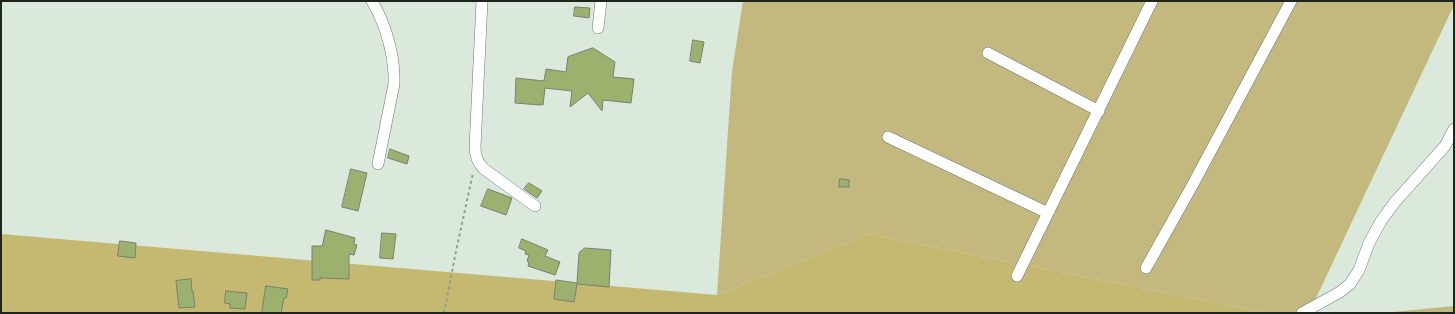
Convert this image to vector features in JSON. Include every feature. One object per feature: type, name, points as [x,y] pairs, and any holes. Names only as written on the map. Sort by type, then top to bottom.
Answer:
[{"type":"street","points":[[372,1],[384,28],[392,57],[394,72],[394,84],[378,164]]},
{"type":"street","points":[[482,1],[475,147],[476,159],[484,169],[535,206]]},
{"type":"street","points":[[598,28],[601,1]]},
{"type":"street","points":[[1017,276],[1152,1]]},
{"type":"street","points":[[1146,268],[1192,186],[1291,1]]},
{"type":"street","points":[[988,53],[1099,110]]},
{"type":"street","points":[[1302,313],[1340,292],[1350,284],[1359,270],[1369,243],[1381,221],[1395,202],[1445,146],[1454,129]]},
{"type":"street","points":[[888,137],[1048,213]]},
{"type":"path","points":[[444,313],[476,159]]},
{"type":"shaded area","points":[[743,1],[1454,1],[1454,5],[1309,313],[1266,313],[869,234],[717,295],[732,71]]},
{"type":"shaded area","points":[[1,234],[717,295],[869,234],[1266,313],[1,313]]},
{"type":"shaded area","points":[[1454,306],[1454,313],[1382,313]]},
{"type":"building","points":[[575,7],[590,8],[589,18],[574,16]]},
{"type":"building","points":[[693,40],[704,42],[700,63],[690,61]]},
{"type":"building","points":[[593,48],[615,62],[613,77],[634,79],[631,103],[603,100],[602,111],[588,93],[570,107],[572,91],[545,88],[543,105],[515,103],[516,78],[544,81],[546,69],[566,72],[568,57]]},
{"type":"building","points":[[390,149],[409,156],[407,164],[388,158]]},
{"type":"building","points":[[351,169],[367,173],[358,211],[342,207]]},
{"type":"building","points":[[840,179],[849,180],[849,187],[839,187]]},
{"type":"building","points":[[529,183],[542,191],[537,198],[524,189]]},
{"type":"building","points":[[488,189],[512,198],[506,215],[481,206]]},
{"type":"building","points":[[326,230],[355,238],[354,244],[357,245],[354,255],[349,254],[349,279],[320,278],[320,280],[312,280],[312,246],[322,246]]},
{"type":"building","points":[[382,233],[396,234],[393,259],[380,258]]},
{"type":"building","points":[[522,239],[548,250],[545,256],[560,262],[555,275],[528,266],[529,262],[527,261],[529,255],[525,254],[526,251],[519,248]]},
{"type":"building","points":[[120,241],[136,243],[135,258],[118,256]]},
{"type":"building","points":[[585,248],[611,250],[609,287],[577,284],[574,302],[554,299],[556,280],[577,283],[579,253]]},
{"type":"building","points":[[191,279],[195,307],[179,308],[176,281]]},
{"type":"building","points":[[266,286],[288,289],[286,298],[284,298],[281,313],[262,313]]},
{"type":"building","points":[[226,291],[247,293],[245,309],[230,308],[230,304],[225,303]]}]
